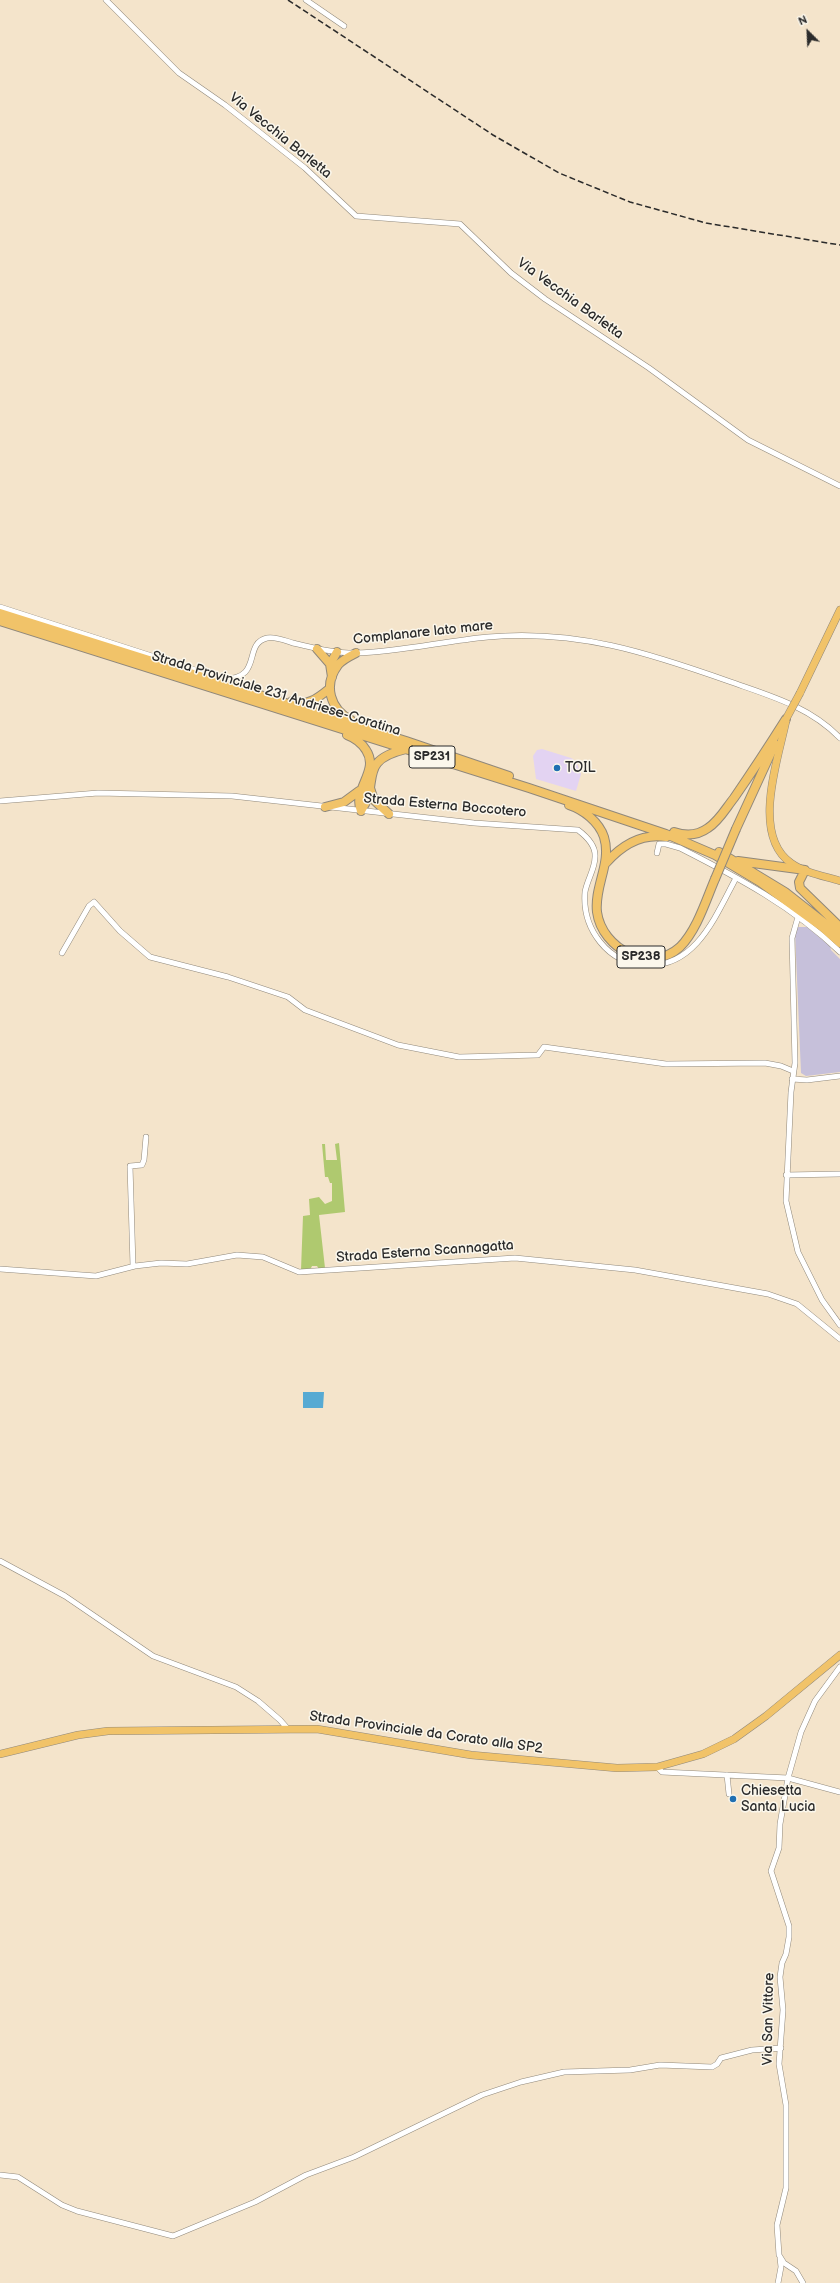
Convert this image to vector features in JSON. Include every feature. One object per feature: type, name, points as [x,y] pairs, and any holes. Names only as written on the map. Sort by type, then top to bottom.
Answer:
[{"type":"highway","name":"Strada Provinciale 231 Andriese-Coratina","points":[[0,613],[260,695],[506,781],[666,834],[710,853],[780,895],[840,943]]},
{"type":"highway","name":"Strada Provinciale 231 Andriese-Coratina","points":[[0,621],[323,723],[406,745],[573,796],[707,845],[785,892],[840,935]]},
{"type":"highway","points":[[317,649],[330,664],[332,676]]},
{"type":"highway","points":[[330,664],[337,652]]},
{"type":"highway","points":[[337,652],[339,664]]},
{"type":"highway","points":[[356,653],[339,664],[332,676],[329,689],[335,707],[344,716],[357,724],[406,745]]},
{"type":"highway","points":[[260,695],[267,693],[298,703],[314,701],[329,689]]},
{"type":"highway","points":[[658,827],[683,835],[700,832],[715,823],[744,784],[786,719]]},
{"type":"highway","name":"SP238","points":[[606,863],[598,890],[599,920],[607,937],[613,944],[621,950],[638,957],[667,955],[680,947],[695,922],[715,879],[786,719]]},
{"type":"highway","points":[[323,723],[333,730],[357,740],[368,753],[370,770],[359,791],[358,804],[360,811]]},
{"type":"highway","points":[[360,811],[367,800],[369,784],[374,767],[378,760],[406,745]]},
{"type":"highway","points":[[506,781],[529,792],[572,806],[588,815],[603,835],[606,848],[606,863]]},
{"type":"highway","points":[[369,784],[374,800],[389,814]]},
{"type":"highway","points":[[325,807],[344,802],[359,791]]},
{"type":"highway","points":[[606,863],[622,847],[648,836],[666,837],[702,853],[710,853]]},
{"type":"highway","points":[[733,860],[805,870],[799,882],[800,888],[840,927]]},
{"type":"main road","name":"SP238","points":[[786,719],[840,610]]},
{"type":"main road","points":[[786,719],[770,796],[769,818],[776,844],[791,863],[805,870],[840,881]]},
{"type":"main road","name":"Strada Provinciale da Corato alla SP2","points":[[0,1754],[78,1734],[108,1731],[287,1728],[317,1729],[471,1755],[536,1762],[617,1768],[657,1767],[703,1754],[734,1739],[766,1716],[840,1656]]},
{"type":"street","name":"Via Vecchia Barletta","points":[[106,0],[179,73],[225,105],[305,168],[356,216],[460,224],[511,273],[545,299],[649,368],[748,440],[840,486]]},
{"type":"street","points":[[306,0],[344,26]]},
{"type":"street","name":"Complanare lato mare","points":[[0,606],[223,679],[236,679],[244,674],[260,641],[268,638],[317,649],[356,653],[407,649],[488,637],[522,636],[576,638],[602,642],[653,655],[786,702],[815,717],[840,738]]},
{"type":"street","name":"Strada Esterna Boccotero","points":[[0,801],[98,793],[232,796],[389,814],[578,830],[593,847],[595,857],[586,891],[585,907],[589,923],[597,939],[607,950],[624,961],[638,965],[654,966],[673,960],[688,952],[701,939],[710,926],[736,878]]},
{"type":"street","points":[[657,853],[659,844],[666,844],[680,848],[764,892],[798,917],[840,952]]},
{"type":"street","points":[[62,953],[89,906],[94,902],[120,931],[150,957],[228,977],[288,997],[304,1010],[354,1030],[398,1045],[426,1052],[459,1057],[538,1055],[544,1048],[666,1064],[766,1063],[781,1066],[793,1071]]},
{"type":"street","points":[[798,917],[792,938],[795,1063],[792,1079],[786,1175],[786,1201],[798,1252],[822,1300],[840,1325]]},
{"type":"street","points":[[792,1079],[807,1080],[840,1076]]},
{"type":"street","points":[[133,1266],[130,1166],[142,1165],[144,1160],[146,1137]]},
{"type":"street","points":[[786,1175],[840,1174]]},
{"type":"street","name":"Strada Esterna Scannagatta","points":[[0,1269],[96,1276],[133,1266],[161,1263],[187,1264],[237,1255],[263,1257],[299,1272],[515,1258],[635,1270],[768,1294],[797,1304],[840,1339]]},
{"type":"street","points":[[0,1561],[66,1596],[153,1656],[236,1687],[258,1701],[287,1728]]},
{"type":"street","name":"Via San Vittore","points":[[778,2283],[781,2267],[777,2225],[786,2188],[786,2105],[779,2064],[783,2010],[780,1977],[789,1937],[789,1926],[771,1872],[779,1848],[780,1824],[788,1778],[801,1732],[815,1701],[840,1667]]},
{"type":"street","points":[[657,1767],[662,1772],[788,1778],[840,1792]]},
{"type":"street","points":[[727,1775],[729,1794]]},
{"type":"street","points":[[0,2175],[18,2177],[62,2205],[77,2211],[173,2236],[255,2202],[306,2175],[354,2157],[482,2095],[521,2082],[564,2072],[630,2070],[660,2065],[712,2067],[717,2064],[721,2058],[738,2053],[752,2050],[781,2048]]},
{"type":"street","points":[[779,2255],[784,2263],[796,2271],[803,2283]]},
{"type":"shaded area","name":"TOIL","points":[[542,749],[576,761],[581,774],[576,791],[536,779],[533,756],[537,750]]},
{"type":"shaded area","points":[[798,927],[807,927],[830,946],[831,950],[840,959],[840,1072],[806,1076],[801,1073],[795,932]]},
{"type":"green space","points":[[339,1143],[345,1212],[319,1215],[325,1268],[319,1269],[317,1266],[312,1266],[310,1270],[301,1270],[303,1216],[310,1215],[309,1199],[319,1197],[325,1204],[332,1201],[332,1183],[330,1183],[328,1177],[325,1177],[322,1144],[325,1144],[326,1160],[337,1160],[335,1144]]},
{"type":"water","points":[[303,1392],[324,1392],[323,1408],[303,1408]]},
{"type":"railway","points":[[288,0],[493,135],[559,173],[630,202],[706,223],[840,245]]},
{"type":"place","name":"TOIL","points":[[557,768]]},
{"type":"place","name":"Chiesetta Santa Lucia","points":[[733,1799]]}]
